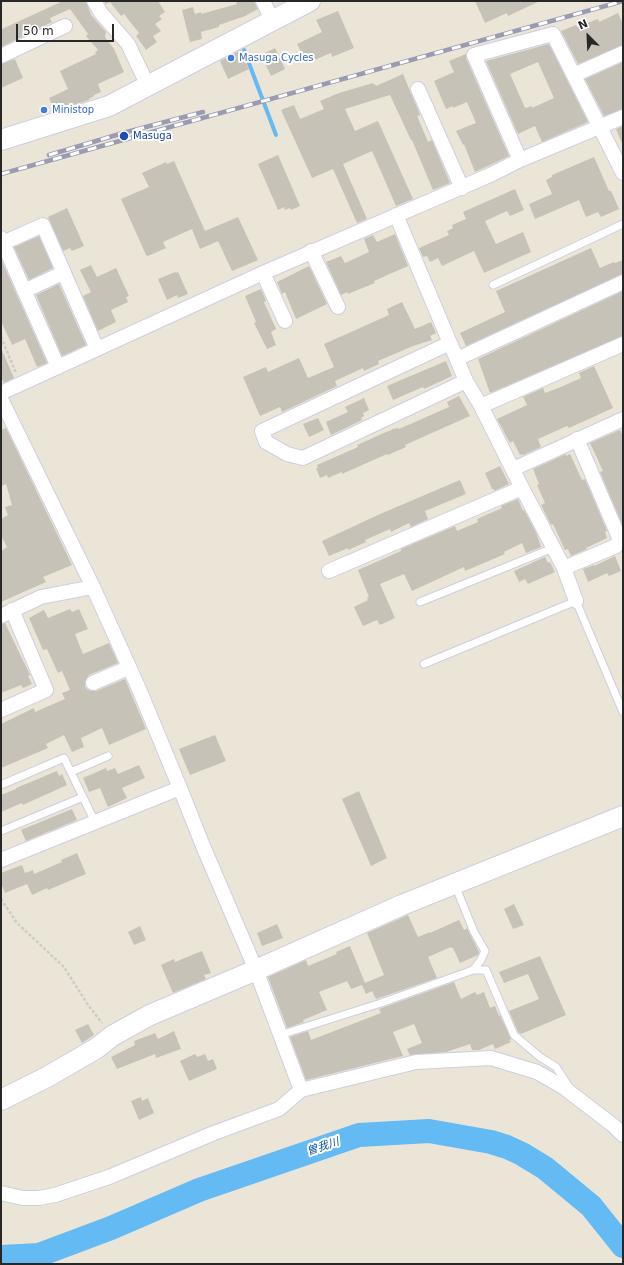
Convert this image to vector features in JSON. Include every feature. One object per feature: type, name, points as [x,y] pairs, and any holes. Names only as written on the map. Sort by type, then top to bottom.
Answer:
[{"type":"street","points":[[94,1],[101,13],[128,44],[148,86]]},
{"type":"street","points":[[263,1],[272,20]]},
{"type":"street","points":[[1,140],[109,106],[310,1]]},
{"type":"street","points":[[1,56],[65,26]]},
{"type":"street","points":[[520,160],[474,55],[553,34],[623,173]]},
{"type":"street","points":[[574,75],[623,53]]},
{"type":"street","points":[[418,89],[462,188]]},
{"type":"street","points":[[1,394],[263,272],[490,176],[520,160],[623,118]]},
{"type":"street","points":[[396,216],[466,381],[481,406],[564,568],[576,601]]},
{"type":"street","points":[[58,367],[2,241],[43,225],[97,349]]},
{"type":"street","points":[[311,251],[338,307]]},
{"type":"street","points":[[263,272],[285,321]]},
{"type":"street","points":[[24,291],[64,273]]},
{"type":"street","points":[[457,360],[623,282]]},
{"type":"street","points":[[450,343],[262,431],[266,442],[287,454],[303,458],[466,381]]},
{"type":"street","points":[[481,406],[623,344]]},
{"type":"street","points":[[1,399],[4,413],[93,587],[180,788],[256,970],[301,1090]]},
{"type":"street","points":[[513,469],[623,419]]},
{"type":"street","points":[[564,568],[616,546],[620,540],[577,439]]},
{"type":"street","points":[[329,571],[522,488]]},
{"type":"street","points":[[1,710],[46,690],[7,613],[41,597],[93,587]]},
{"type":"street","points":[[93,683],[128,668]]},
{"type":"street","points":[[1,860],[180,788]]},
{"type":"street","points":[[1,1100],[47,1077],[96,1048],[112,1036],[150,1015],[402,905],[623,816]]},
{"type":"street","points":[[1,1193],[23,1198],[39,1198],[55,1195],[109,1177],[278,1108],[301,1090],[416,1062],[491,1058],[537,1072],[563,1087],[614,1126],[623,1135]]},
{"type":"lane","points":[[493,285],[623,224]]},
{"type":"lane","points":[[420,602],[553,548]]},
{"type":"lane","points":[[424,664],[576,601],[623,712]]},
{"type":"lane","points":[[71,772],[108,756]]},
{"type":"lane","points":[[1,785],[64,758],[95,822]]},
{"type":"lane","points":[[1,831],[83,797]]},
{"type":"lane","points":[[455,883],[474,932],[485,951],[481,960],[473,970]]},
{"type":"lane","points":[[280,1035],[381,1003],[473,970],[486,970],[514,1035],[540,1057],[556,1067],[575,1096]]},
{"type":"path","points":[[1,337],[21,384]]},
{"type":"path","points":[[1,899],[17,923],[64,967],[88,1005],[112,1036]]},
{"type":"building","points":[[63,1],[86,1],[91,15],[106,32],[105,37],[114,49],[124,72],[98,84],[101,92],[94,95],[89,100],[55,111],[49,98],[68,89],[60,71],[96,54],[95,52],[98,50],[86,36],[88,34],[70,9],[50,18],[52,22],[1,47],[1,27],[2,29]]},
{"type":"building","points":[[104,1],[158,1],[165,12],[159,16],[162,19],[155,24],[161,31],[153,36],[157,42],[146,50],[136,36],[139,33],[124,14],[121,16],[110,2],[106,4]]},
{"type":"building","points":[[236,1],[254,1],[258,9],[245,16],[219,25],[219,27],[201,32],[202,39],[190,42],[182,10],[193,7],[195,14],[201,12],[201,14],[237,4]]},
{"type":"building","points":[[475,1],[540,1],[508,16],[507,13],[485,23]]},
{"type":"building","points":[[338,11],[354,48],[332,57],[331,53],[307,63],[297,44],[322,32],[316,20]]},
{"type":"building","points":[[618,13],[623,24],[623,45],[578,64],[561,31],[598,19],[599,22]]},
{"type":"building","points":[[549,44],[588,122],[542,142],[535,126],[518,134],[486,61]],"holes":[[[538,62],[554,98],[532,108],[532,106],[525,108],[510,74]]]},
{"type":"building","points":[[275,48],[285,69],[271,76],[261,55]]},
{"type":"building","points":[[241,50],[249,69],[228,79],[220,61]]},
{"type":"building","points":[[466,54],[466,58],[509,156],[475,172],[464,144],[463,145],[456,131],[476,123],[467,102],[453,108],[453,106],[446,109],[434,81],[454,72],[449,61]]},
{"type":"building","points":[[15,59],[23,78],[1,88],[1,64]]},
{"type":"building","points":[[623,62],[623,109],[604,116],[585,79]]},
{"type":"building","points":[[403,74],[420,115],[417,116],[428,142],[432,140],[450,183],[433,190],[412,140],[390,95],[345,109],[355,131],[378,121],[413,199],[396,206],[372,151],[343,164],[367,219],[357,223],[333,169],[312,178],[281,110],[294,105],[300,119],[324,109],[320,101],[339,93],[373,83],[376,86]]},
{"type":"building","points":[[623,126],[623,146],[616,129]]},
{"type":"building","points":[[278,155],[300,206],[291,210],[290,208],[285,210],[284,207],[278,210],[258,164]]},
{"type":"building","points":[[594,157],[609,191],[611,191],[619,209],[601,217],[598,212],[586,217],[579,200],[535,219],[529,204],[552,194],[546,180],[552,177],[552,175]]},
{"type":"building","points":[[174,161],[205,231],[238,217],[258,260],[232,271],[218,241],[200,249],[192,229],[163,242],[166,248],[148,256],[146,255],[121,199],[149,187],[142,173],[166,162],[167,164]]},
{"type":"building","points":[[515,189],[524,210],[510,216],[507,211],[485,221],[496,244],[523,232],[531,252],[484,273],[474,251],[442,266],[438,258],[430,262],[427,256],[423,257],[419,248],[449,235],[447,231],[453,228],[452,225],[466,219],[463,212]]},
{"type":"building","points":[[67,208],[84,246],[72,251],[70,248],[63,251],[48,217]]},
{"type":"building","points":[[395,234],[408,266],[374,281],[375,283],[348,294],[347,292],[341,295],[326,262],[341,256],[345,263],[369,252],[364,239],[373,235],[377,242]]},
{"type":"building","points":[[39,236],[53,268],[29,280],[14,247]]},
{"type":"building","points":[[591,248],[600,268],[623,260],[623,274],[466,346],[460,333],[505,312],[496,291]]},
{"type":"building","points":[[1,259],[47,363],[37,367],[25,339],[12,345],[1,321]]},
{"type":"building","points":[[91,265],[97,277],[116,268],[129,296],[126,297],[128,302],[111,310],[116,322],[98,331],[83,296],[91,292],[80,270]]},
{"type":"building","points":[[309,266],[327,304],[296,319],[285,292],[282,294],[277,282]]},
{"type":"building","points":[[178,272],[188,294],[178,298],[177,295],[167,300],[158,279]]},
{"type":"building","points":[[59,284],[86,345],[62,356],[36,295]]},
{"type":"building","points":[[261,289],[266,301],[264,302],[276,329],[271,332],[276,345],[267,349],[254,323],[256,322],[245,296]]},
{"type":"building","points":[[623,291],[623,336],[490,393],[478,359]]},
{"type":"building","points":[[402,302],[415,329],[431,322],[436,333],[430,336],[432,340],[413,346],[378,361],[379,364],[364,371],[363,368],[335,381],[337,386],[282,412],[280,407],[260,416],[243,377],[266,367],[268,372],[299,358],[308,378],[334,367],[324,344],[389,315],[387,309]]},
{"type":"building","points":[[1,348],[14,378],[4,383],[1,377]]},
{"type":"building","points":[[446,361],[452,376],[424,389],[423,387],[393,400],[387,386]]},
{"type":"building","points":[[594,366],[613,408],[569,428],[567,426],[538,439],[541,447],[520,455],[513,441],[510,443],[497,419],[527,405],[523,397],[543,388],[545,393],[561,387],[581,378],[579,373]]},
{"type":"building","points":[[459,396],[470,416],[405,445],[406,447],[388,455],[387,454],[342,474],[342,472],[328,478],[327,475],[320,478],[316,468],[318,468],[317,465],[358,447],[357,445],[393,429],[399,429],[449,407],[447,402]]},
{"type":"building","points":[[364,398],[369,410],[363,413],[364,416],[361,418],[362,420],[331,435],[326,422],[348,412],[345,407]]},
{"type":"building","points":[[318,418],[324,430],[309,437],[303,424]]},
{"type":"building","points":[[6,428],[72,565],[43,577],[46,582],[1,602],[1,551],[7,547],[1,536],[1,519],[8,515],[5,507],[12,505],[6,484],[1,486],[1,430]]},
{"type":"building","points":[[620,430],[623,436],[622,524],[600,472],[603,471],[590,443]]},
{"type":"building","points":[[566,454],[566,456],[570,454],[582,480],[585,479],[607,531],[605,532],[607,538],[571,556],[568,549],[565,550],[553,524],[551,525],[541,505],[545,503],[537,485],[539,484],[533,469]]},
{"type":"building","points":[[500,466],[509,484],[494,491],[485,473]]},
{"type":"building","points":[[460,480],[466,494],[425,511],[428,519],[411,527],[409,523],[391,532],[390,529],[365,540],[366,542],[348,550],[348,548],[329,556],[322,541],[380,514]]},
{"type":"building","points":[[518,499],[523,511],[524,510],[536,532],[541,547],[526,553],[522,543],[504,552],[505,554],[465,571],[464,567],[412,591],[404,574],[380,584],[395,618],[380,625],[377,620],[363,626],[354,607],[368,600],[367,598],[369,597],[358,570],[401,551],[401,549],[455,526],[457,531],[478,522],[477,519]]},
{"type":"building","points":[[615,556],[621,571],[609,576],[607,573],[588,582],[583,569],[594,566]]},
{"type":"building","points":[[545,557],[548,563],[550,562],[555,572],[528,584],[525,579],[519,582],[514,571]]},
{"type":"building","points":[[70,609],[72,612],[79,609],[88,629],[75,634],[83,654],[109,643],[118,663],[89,675],[85,682],[85,687],[88,690],[96,691],[125,679],[146,729],[109,745],[102,728],[81,738],[84,747],[72,752],[64,735],[46,744],[48,748],[1,768],[1,724],[34,708],[35,712],[65,699],[62,693],[70,690],[62,671],[58,673],[47,649],[43,650],[29,618],[44,610],[48,618]]},
{"type":"building","points":[[5,623],[30,675],[28,676],[32,684],[23,688],[21,685],[1,693],[1,624]]},
{"type":"building","points":[[215,735],[226,761],[190,775],[179,749]]},
{"type":"building","points":[[139,765],[145,778],[122,788],[127,798],[108,807],[100,788],[89,792],[83,778],[106,768],[107,771],[115,768],[118,774]]},
{"type":"building","points":[[57,771],[59,776],[62,774],[67,785],[23,805],[22,803],[1,812],[1,795]]},
{"type":"building","points":[[359,791],[387,858],[371,866],[342,799]]},
{"type":"building","points":[[72,809],[77,820],[26,841],[21,830]]},
{"type":"building","points":[[77,853],[86,874],[32,895],[27,884],[5,893],[1,883],[1,873],[22,865],[25,873],[33,870],[34,874],[62,862],[61,860]]},
{"type":"building","points":[[514,904],[524,925],[513,929],[504,909]]},
{"type":"building","points":[[408,915],[418,937],[459,920],[464,930],[467,928],[479,952],[478,955],[460,963],[453,948],[451,947],[428,957],[437,978],[376,999],[372,991],[366,994],[362,985],[351,989],[347,981],[319,992],[327,1010],[303,1020],[304,1022],[287,1028],[268,977],[306,960],[308,966],[337,954],[336,952],[350,946],[365,983],[384,975],[367,933]]},
{"type":"building","points":[[277,924],[283,938],[262,946],[257,933]]},
{"type":"building","points":[[140,926],[146,940],[134,945],[128,932]]},
{"type":"building","points":[[202,951],[211,973],[204,975],[206,979],[173,993],[161,965],[174,959],[175,962]]},
{"type":"building","points":[[540,956],[566,1015],[521,1034],[518,1032],[509,1011],[539,999],[528,974],[504,983],[499,972]]},
{"type":"building","points":[[454,982],[461,999],[475,992],[477,995],[484,992],[490,1008],[495,1006],[499,1016],[500,1015],[511,1042],[495,1049],[493,1044],[479,1050],[472,1050],[470,1044],[446,1052],[410,1055],[407,1049],[422,1043],[414,1024],[393,1032],[403,1056],[306,1080],[290,1037],[308,1031],[311,1040],[381,1013],[379,1009]]},
{"type":"building","points":[[88,1024],[94,1035],[82,1043],[75,1030]]},
{"type":"building","points":[[174,1031],[181,1049],[156,1058],[155,1054],[117,1069],[111,1057],[135,1045],[134,1041],[155,1033],[158,1039]]},
{"type":"building","points":[[195,1054],[197,1057],[205,1054],[208,1061],[213,1059],[217,1069],[189,1081],[180,1061]]},
{"type":"building","points":[[141,1097],[142,1101],[148,1098],[154,1113],[139,1120],[131,1101]]},
{"type":"waterway","points":[[244,50],[276,135]]},
{"type":"waterway","name":"曽我川","points":[[1,1257],[39,1255],[111,1228],[199,1190],[359,1135],[429,1131],[491,1142],[522,1154],[545,1168],[591,1206],[623,1246]]},
{"type":"railway","points":[[1,174],[623,1]]},
{"type":"railway","points":[[49,155],[123,133],[203,112]]},
{"type":"place","name":"Masuga Cycles","points":[[231,58]]},
{"type":"place","name":"Ministop","points":[[44,110]]},
{"type":"place","name":"Masuga","points":[[124,136]]}]
